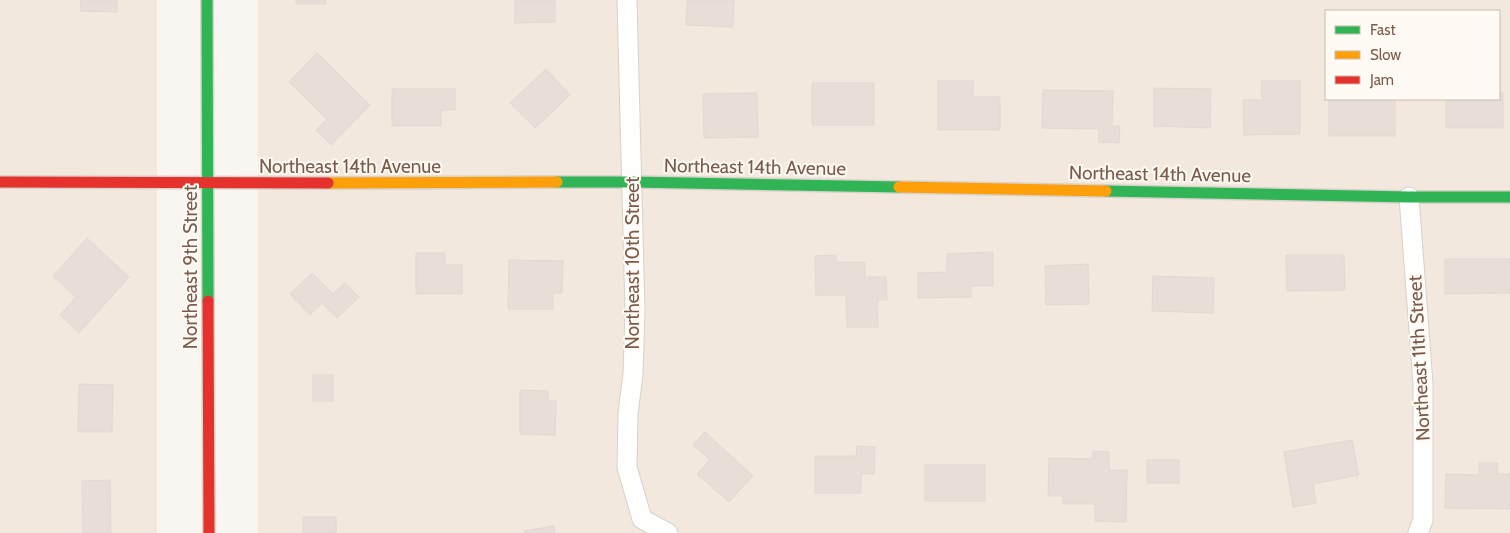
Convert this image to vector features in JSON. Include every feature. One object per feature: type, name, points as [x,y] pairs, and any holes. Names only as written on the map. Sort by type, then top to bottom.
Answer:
[{"type":"street","name":"Northeast 9th Street","points":[[207,0],[208,533]]},
{"type":"street","name":"Northeast 10th Street","points":[[627,0],[635,311],[633,374],[628,414],[627,468],[642,519],[668,533]]},
{"type":"street","name":"Northeast 14th Avenue","points":[[0,182],[207,184],[632,182],[1409,197],[1510,197]]},
{"type":"street","name":"Northeast 11th Street","points":[[1409,197],[1423,384],[1421,527]]},
{"type":"shaded area","points":[[0,0],[157,0],[157,533],[0,533]]},
{"type":"shaded area","points":[[258,0],[1510,0],[1510,533],[258,533]]},
{"type":"building","points":[[81,0],[117,0],[117,12],[80,11]]},
{"type":"building","points":[[296,0],[326,0],[326,4],[296,4]]},
{"type":"building","points":[[515,0],[555,0],[555,22],[515,23]]},
{"type":"building","points":[[687,0],[734,0],[733,27],[686,25]]},
{"type":"building","points":[[317,53],[370,105],[331,145],[316,130],[327,119],[289,82]]},
{"type":"building","points":[[546,69],[570,95],[535,128],[510,103]]},
{"type":"building","points":[[938,81],[973,81],[973,97],[1000,97],[1000,130],[938,130]]},
{"type":"building","points":[[1261,81],[1300,81],[1300,134],[1244,135],[1243,100],[1262,100]]},
{"type":"building","points":[[812,83],[874,83],[874,125],[812,125]]},
{"type":"building","points":[[1154,88],[1211,89],[1210,128],[1154,126]]},
{"type":"building","points":[[392,89],[455,89],[455,110],[441,110],[441,126],[392,126]]},
{"type":"building","points":[[1043,90],[1113,91],[1112,126],[1120,126],[1119,143],[1099,142],[1099,129],[1042,128]]},
{"type":"building","points":[[757,93],[758,137],[704,138],[703,94]]},
{"type":"building","points":[[1500,93],[1503,93],[1503,128],[1446,128],[1446,100],[1500,100]]},
{"type":"building","points":[[1329,100],[1395,100],[1395,136],[1329,136]]},
{"type":"building","points":[[87,238],[129,277],[79,333],[60,315],[76,297],[53,276]]},
{"type":"building","points":[[993,252],[993,286],[971,286],[971,297],[918,298],[918,273],[947,272],[947,254]]},
{"type":"building","points":[[416,253],[445,253],[445,265],[462,265],[462,294],[416,294]]},
{"type":"building","points":[[836,255],[836,262],[865,262],[865,277],[886,277],[887,300],[877,300],[878,327],[847,327],[846,295],[816,295],[815,256]]},
{"type":"building","points":[[1286,255],[1344,255],[1345,290],[1287,291]]},
{"type":"building","points":[[1445,259],[1510,259],[1510,293],[1445,294]]},
{"type":"building","points":[[509,260],[563,261],[562,293],[553,293],[553,309],[508,309]]},
{"type":"building","points":[[1088,264],[1089,304],[1046,305],[1045,266]]},
{"type":"building","points":[[312,273],[333,294],[345,283],[359,297],[337,318],[322,303],[310,315],[290,294]]},
{"type":"building","points":[[1153,276],[1214,278],[1213,313],[1152,311]]},
{"type":"building","points":[[313,375],[333,375],[333,401],[313,401]]},
{"type":"building","points":[[79,384],[113,385],[112,432],[78,432]]},
{"type":"building","points":[[520,390],[548,391],[548,401],[556,401],[555,435],[520,434]]},
{"type":"building","points":[[705,432],[753,476],[729,502],[697,474],[710,460],[693,445]]},
{"type":"building","points":[[1352,440],[1359,475],[1313,484],[1316,503],[1293,507],[1284,452]]},
{"type":"building","points":[[857,446],[875,447],[874,474],[861,474],[861,493],[815,493],[815,456],[856,456]]},
{"type":"building","points":[[1093,451],[1109,452],[1109,470],[1127,470],[1126,522],[1095,521],[1095,504],[1063,504],[1063,496],[1048,496],[1049,458],[1093,459]]},
{"type":"building","points":[[1147,460],[1179,460],[1179,483],[1147,483]]},
{"type":"building","points":[[1479,463],[1498,463],[1497,474],[1510,474],[1510,509],[1445,508],[1446,474],[1479,475]]},
{"type":"building","points":[[925,465],[985,465],[985,501],[925,501]]},
{"type":"building","points":[[110,480],[111,533],[83,533],[82,481]]},
{"type":"building","points":[[303,517],[336,517],[336,533],[303,533]]},
{"type":"building","points":[[554,526],[555,533],[525,533],[524,531]]},
{"type":"traffic: fast","points":[[207,0],[208,301]]},
{"type":"traffic: fast","points":[[557,182],[899,187]]},
{"type":"traffic: fast","points":[[1106,191],[1510,197]]},
{"type":"traffic: slow","points":[[328,183],[557,182]]},
{"type":"traffic: slow","points":[[899,187],[1106,191]]},
{"type":"traffic: jam","points":[[0,182],[328,183]]},
{"type":"traffic: jam","points":[[208,301],[209,533]]}]
